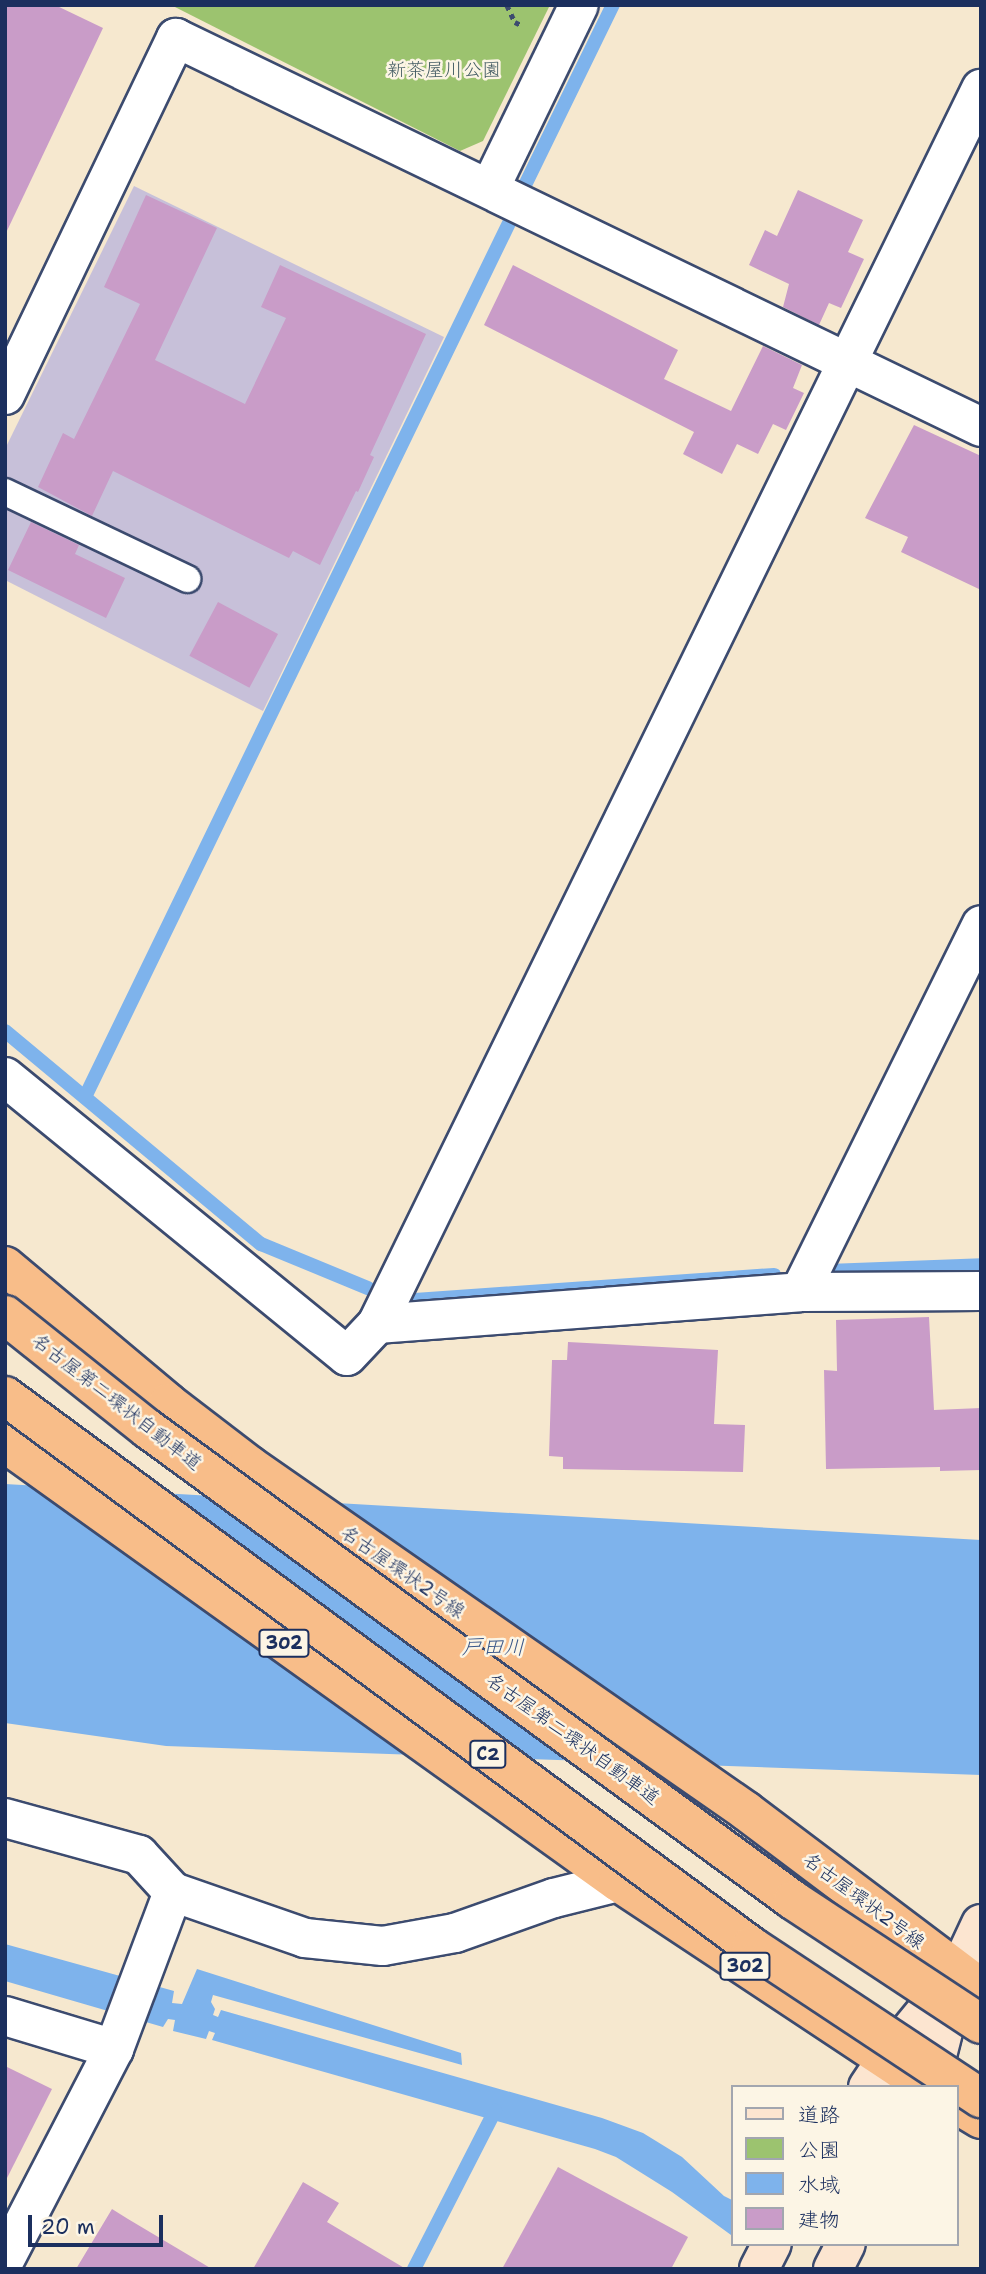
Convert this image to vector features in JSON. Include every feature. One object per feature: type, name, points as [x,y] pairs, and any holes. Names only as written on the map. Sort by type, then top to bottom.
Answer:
[{"type":"highway","name":"名古屋環状2号線","points":[[5,1266],[168,1403],[249,1465],[746,1811],[969,1980]]},
{"type":"highway","name":"名古屋第二環状自動車道","points":[[5,1315],[148,1429],[782,1892],[981,2024]]},
{"type":"highway","name":"C2","points":[[5,1396],[740,1938],[981,2098]]},
{"type":"highway","name":"302","points":[[5,1443],[618,1882],[877,2073],[922,2085]]},
{"type":"highway","points":[[958,2105],[981,2119]]},
{"type":"street","points":[[490,188],[579,5]]},
{"type":"street","points":[[5,395],[176,38],[981,427]]},
{"type":"street","points":[[5,1077],[347,1356],[377,1324],[981,89]]},
{"type":"street","points":[[800,1292],[981,925]]},
{"type":"street","points":[[377,1324],[800,1292],[981,1291]]},
{"type":"street","points":[[5,1818],[139,1855],[173,1892],[305,1938],[383,1946],[455,1933],[554,1898],[618,1882]]},
{"type":"street","points":[[5,2259],[114,2049],[147,1968],[173,1892]]},
{"type":"street","points":[[930,2085],[969,1980],[981,1924]]},
{"type":"street","points":[[877,2073],[969,1980]]},
{"type":"street","points":[[5,2016],[114,2049]]},
{"type":"street","points":[[759,2269],[771,2246]]},
{"type":"street","points":[[833,2269],[845,2246]]},
{"type":"lane","points":[[5,492],[187,579]]},
{"type":"shaded area","points":[[134,186],[444,337],[263,711],[5,580],[5,449]]},
{"type":"green space","name":"新茶屋川公園","points":[[171,5],[550,5],[483,141],[460,151]]},
{"type":"water","name":"戸田川","points":[[5,1484],[981,1540],[981,1775],[166,1746],[5,1723]]},
{"type":"water","points":[[5,1944],[174,1991],[172,2003],[182,2004],[197,1969],[461,2053],[462,2065],[213,1995],[211,2002],[215,2009],[213,2015],[218,2017],[221,2010],[602,2118],[643,2133],[682,2157],[730,2199],[730,2234],[672,2192],[616,2157],[595,2149],[212,2040],[215,2033],[209,2031],[206,2039],[173,2031],[175,2020],[168,2019],[163,2027],[5,1981]]},
{"type":"building","points":[[5,5],[55,5],[103,28],[5,235]]},
{"type":"building","points":[[798,190],[863,220],[848,252],[864,259],[841,308],[829,303],[819,325],[783,307],[789,284],[749,265],[765,230],[777,236]]},
{"type":"building","points":[[146,195],[217,228],[155,360],[245,404],[286,318],[261,307],[280,265],[426,334],[370,455],[374,457],[358,492],[356,491],[320,565],[293,551],[289,558],[113,471],[92,516],[38,487],[63,433],[74,439],[140,304],[104,287]]},
{"type":"building","points":[[513,265],[678,350],[664,379],[731,411],[763,346],[802,365],[793,388],[804,393],[786,430],[773,424],[758,454],[737,444],[722,474],[683,454],[694,432],[484,325]]},
{"type":"building","points":[[914,425],[981,456],[981,590],[901,552],[908,537],[865,518]]},
{"type":"building","points":[[31,522],[79,545],[75,554],[125,578],[106,618],[8,570]]},
{"type":"building","points":[[218,602],[278,634],[249,688],[189,656]]},
{"type":"building","points":[[929,1317],[934,1410],[981,1408],[981,1470],[940,1471],[940,1467],[826,1469],[824,1370],[837,1371],[836,1320]]},
{"type":"building","points":[[568,1342],[718,1350],[714,1424],[745,1425],[743,1472],[563,1469],[563,1457],[549,1456],[552,1360],[567,1360]]},
{"type":"building","points":[[5,2066],[52,2089],[5,2182]]},
{"type":"building","points":[[558,2167],[688,2237],[671,2269],[502,2269]]},
{"type":"building","points":[[303,2182],[339,2203],[327,2222],[406,2269],[253,2269]]},
{"type":"building","points":[[112,2209],[128,2219],[212,2269],[76,2269]]},
{"type":"waterway","points":[[526,183],[613,5]]},
{"type":"waterway","points":[[85,1097],[510,221]]},
{"type":"waterway","points":[[5,1031],[261,1244],[368,1288]]},
{"type":"waterway","points":[[828,1271],[981,1265]]},
{"type":"waterway","points":[[415,1300],[774,1275]]},
{"type":"waterway","points":[[414,2269],[495,2111]]}]
